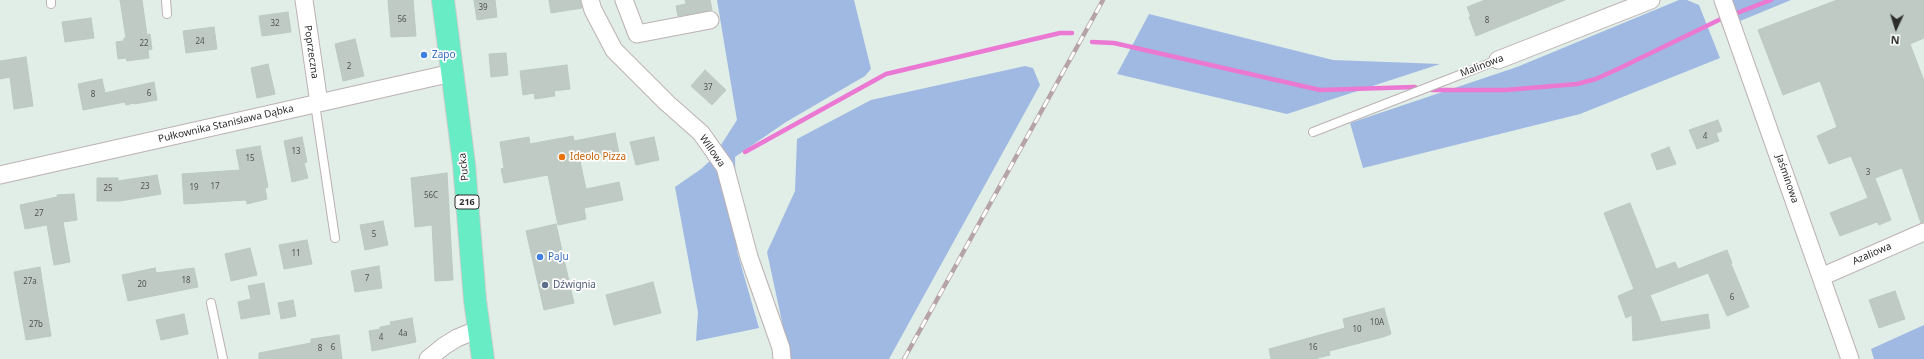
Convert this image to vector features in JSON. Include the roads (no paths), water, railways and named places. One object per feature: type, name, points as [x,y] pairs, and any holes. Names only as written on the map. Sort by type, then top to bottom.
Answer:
[{"type":"main road","name":"Pucka","points":[[443,0],[464,164],[475,300],[483,359]]},
{"type":"street","name":"Poprzeczna","points":[[304,0],[317,104]]},
{"type":"street","name":"Willowa","points":[[590,0],[593,10],[614,50],[667,104],[701,134],[725,167],[749,257],[781,348],[782,359]]},
{"type":"street","points":[[624,0],[637,34],[710,20]]},
{"type":"street","name":"Malinowa","points":[[1498,60],[1651,0]]},
{"type":"street","name":"Jaśminowa","points":[[1723,0],[1850,359]]},
{"type":"street","name":"Pułkownika Stanisława Dąbka","points":[[0,175],[452,73]]},
{"type":"street","name":"Azaliowa","points":[[1821,276],[1924,232]]},
{"type":"street","points":[[428,359],[457,338],[469,333],[480,331]]},
{"type":"lane","points":[[166,0],[167,14]]},
{"type":"lane","name":"Malinowa","points":[[1313,132],[1498,60]]},
{"type":"lane","points":[[317,104],[335,238]]},
{"type":"lane","points":[[211,303],[223,359]]},
{"type":"waterway","points":[[1737,13],[1771,0]]},
{"type":"waterway","points":[[1432,90],[1506,90],[1577,84],[1596,79],[1723,18]]},
{"type":"waterway","points":[[745,152],[886,74],[1060,33],[1072,33]]},
{"type":"waterway","points":[[1092,42],[1114,43],[1320,90],[1415,87]]},
{"type":"railway","points":[[904,359],[1103,0]]},
{"type":"place","name":"Zapo","points":[[424,55]]},
{"type":"place","name":"Ideolo Pizza","points":[[562,157]]},
{"type":"place","name":"PaJu","points":[[540,257]]},
{"type":"place","name":"Dźwignia","points":[[545,285]]}]
